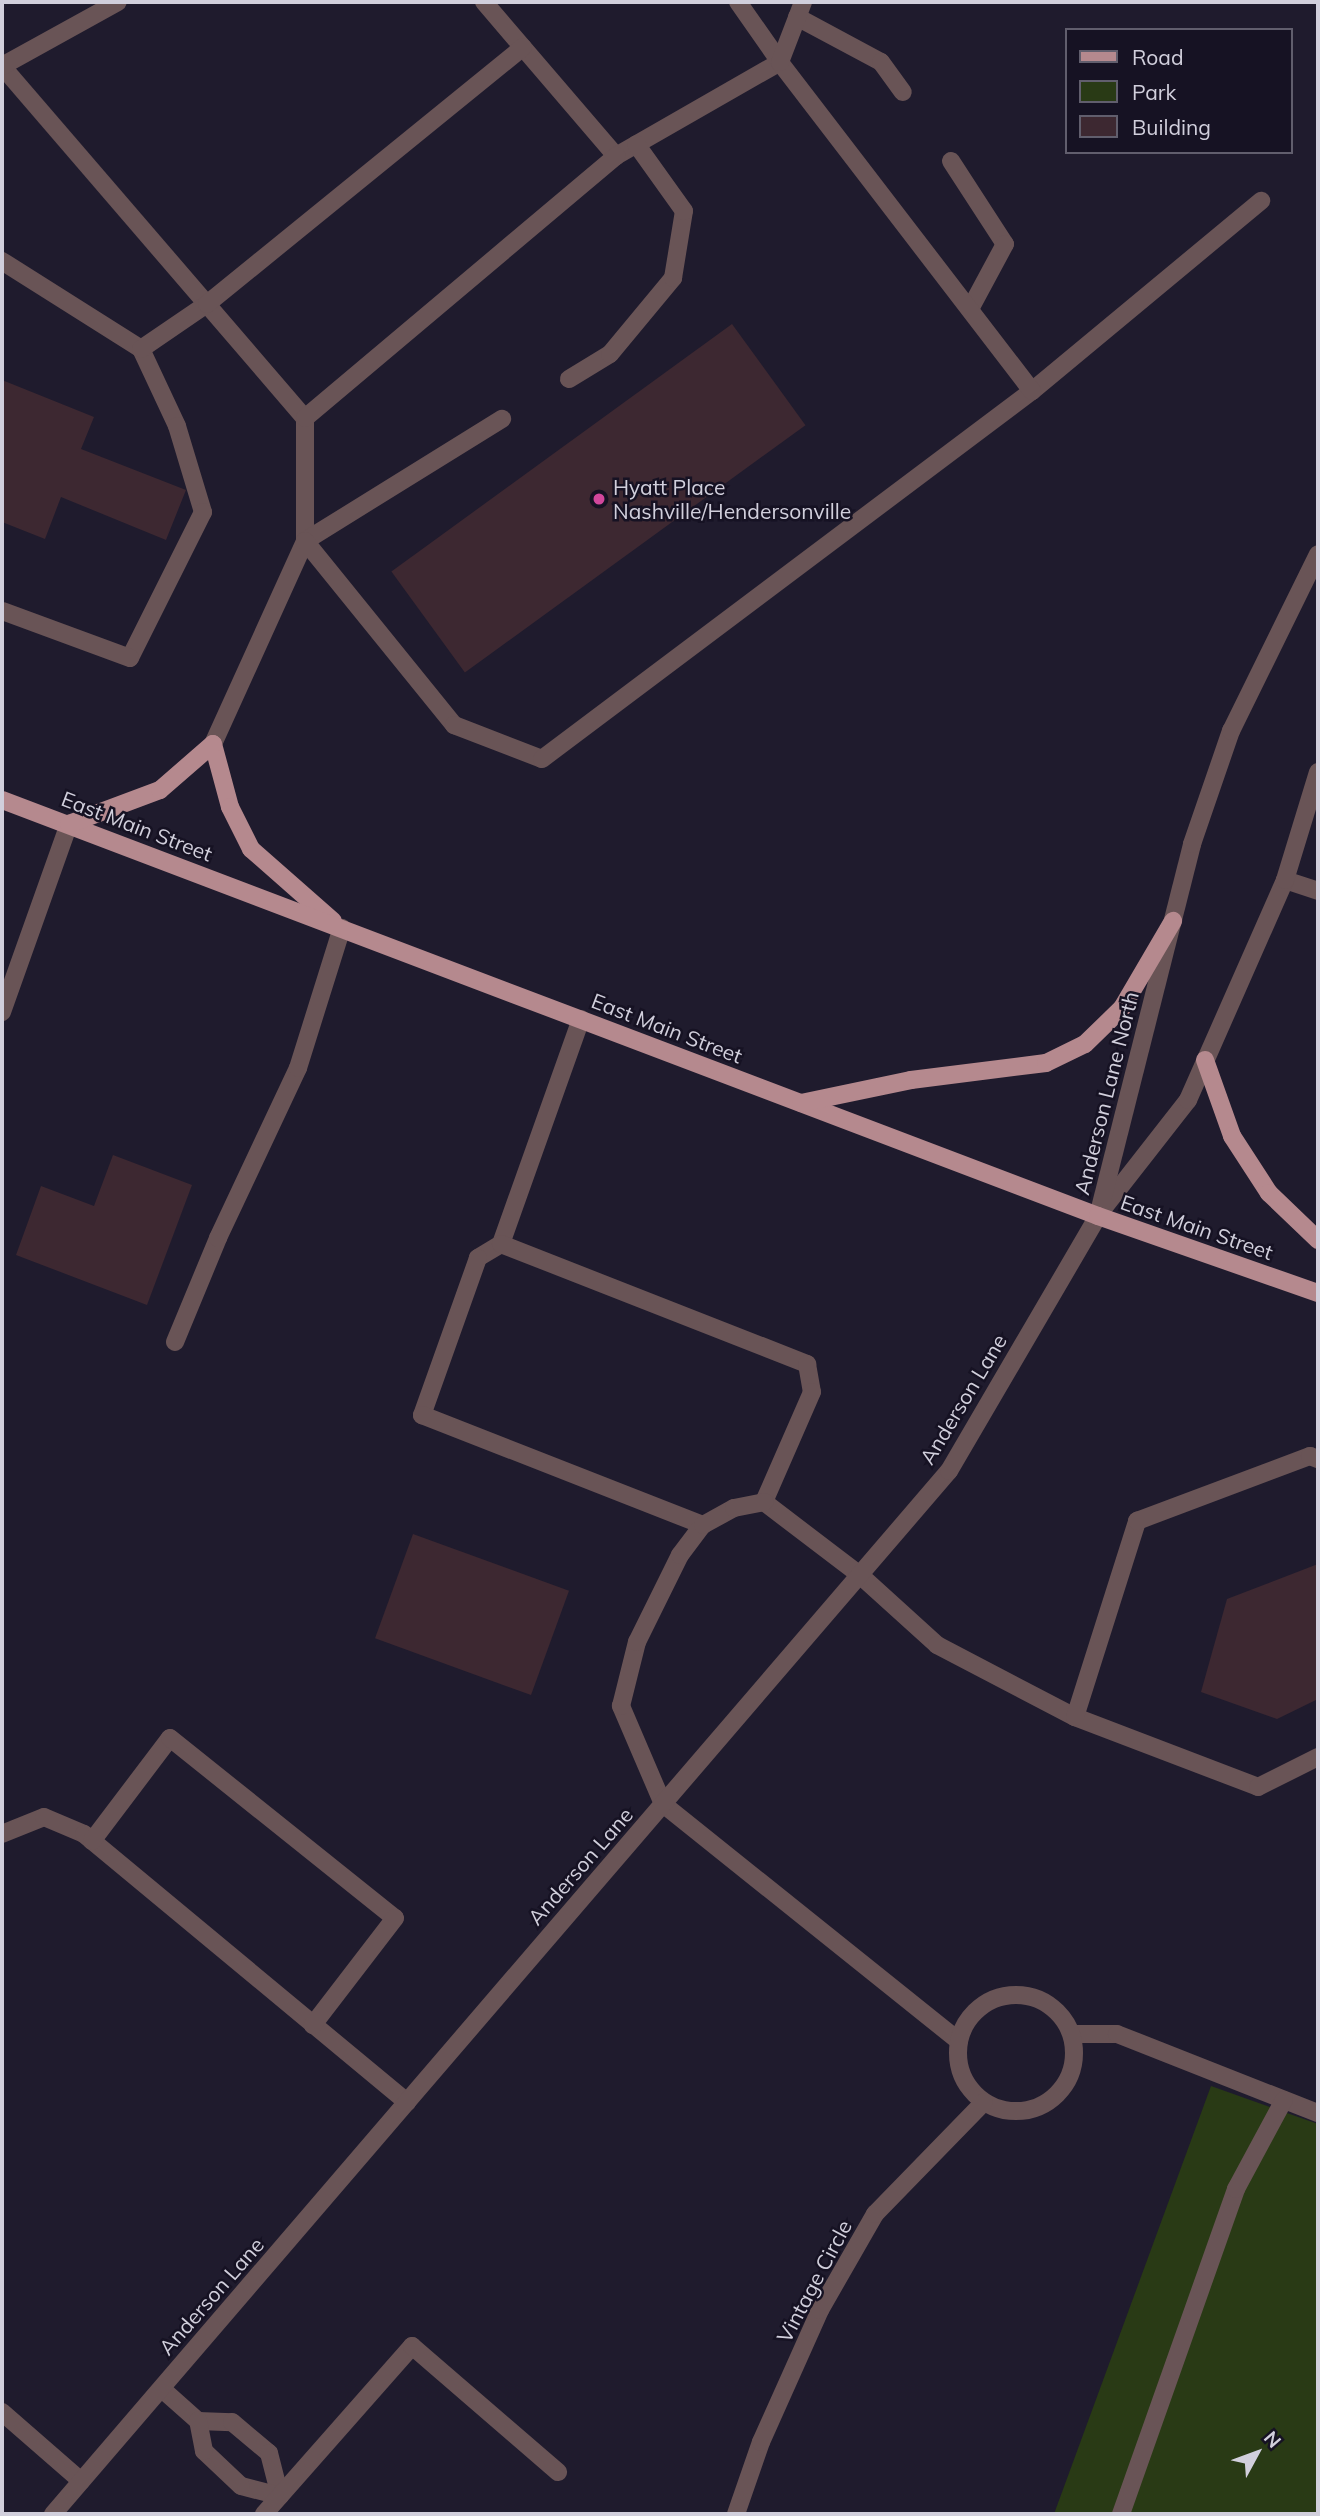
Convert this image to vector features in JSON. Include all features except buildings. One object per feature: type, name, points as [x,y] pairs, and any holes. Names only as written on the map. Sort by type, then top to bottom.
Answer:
[{"type":"main road","points":[[69,824],[160,790],[213,744],[230,807],[251,849],[342,928]]},
{"type":"main road","name":"East Main Street","points":[[2,800],[1098,1216],[1318,1293]]},
{"type":"main road","points":[[801,1103],[911,1080],[1046,1063],[1075,1049],[1122,1008],[1173,921]]},
{"type":"main road","points":[[1205,1060],[1232,1136],[1269,1193],[1318,1240]]},
{"type":"street","points":[[118,2],[2,66],[305,418],[305,541],[213,744]]},
{"type":"street","points":[[484,2],[616,156]]},
{"type":"street","points":[[738,2],[780,62],[1032,391]]},
{"type":"street","points":[[305,418],[616,156],[780,62],[800,9],[881,62],[904,92]]},
{"type":"street","points":[[141,349],[206,304],[523,47]]},
{"type":"street","points":[[569,379],[610,354],[673,278],[684,211],[636,144]]},
{"type":"street","points":[[951,161],[1005,244],[970,309]]},
{"type":"street","points":[[305,541],[454,725],[542,760],[1032,391],[1261,201]]},
{"type":"street","points":[[2,261],[141,349],[177,426],[203,512],[130,658],[2,611]]},
{"type":"street","points":[[305,541],[502,419]]},
{"type":"street","name":"Anderson Lane North","points":[[1098,1216],[1192,844],[1231,730],[1318,554]]},
{"type":"street","name":"Anderson Lane North","points":[[1098,1216],[1188,1100],[1284,880],[1318,772]]},
{"type":"street","points":[[2,1012],[69,824]]},
{"type":"street","points":[[1284,880],[1318,891]]},
{"type":"street","points":[[175,1342],[218,1238],[298,1068],[342,928]]},
{"type":"street","points":[[581,1019],[501,1244],[478,1258],[422,1415],[703,1524]]},
{"type":"street","name":"Anderson Lane","points":[[53,2514],[949,1471],[1098,1216]]},
{"type":"street","points":[[501,1244],[807,1364],[812,1392],[764,1502]]},
{"type":"street","points":[[1075,1717],[1137,1521],[1310,1456],[1318,1459]]},
{"type":"street","points":[[959,2041],[663,1804],[621,1706],[637,1642],[680,1555],[703,1524],[734,1508],[764,1502],[861,1576],[937,1645],[1075,1717],[1258,1787],[1318,1757]]},
{"type":"street","points":[[92,1841],[170,1738],[394,1918],[313,2025]]},
{"type":"street","points":[[2,1834],[44,1816],[92,1841],[407,2102]]},
{"type":"street","points":[[1011,1994],[1044,2000],[1072,2034],[1076,2057],[1065,2088],[1050,2102],[1030,2110],[1003,2111],[984,2102],[960,2071],[959,2041],[969,2017],[986,2003],[1011,1994]]},
{"type":"street","points":[[1072,2034],[1117,2034],[1318,2113]]},
{"type":"street","points":[[1121,2514],[1236,2189],[1284,2100]]},
{"type":"street","name":"Vintage Circle","points":[[736,2514],[761,2442],[820,2310],[875,2214],[984,2102]]},
{"type":"street","points":[[264,2514],[412,2346],[558,2473]]},
{"type":"street","points":[[162,2389],[198,2421],[204,2451],[241,2486],[280,2496]]},
{"type":"street","points":[[2,2412],[81,2481]]},
{"type":"street","points":[[198,2421],[232,2422],[269,2453],[280,2496]]},
{"type":"green space","points":[[1211,2086],[1318,2124],[1318,2514],[1054,2514]]},
{"type":"place","name":"Hyatt Place Nashville/Hendersonville","points":[[599,499]]}]
